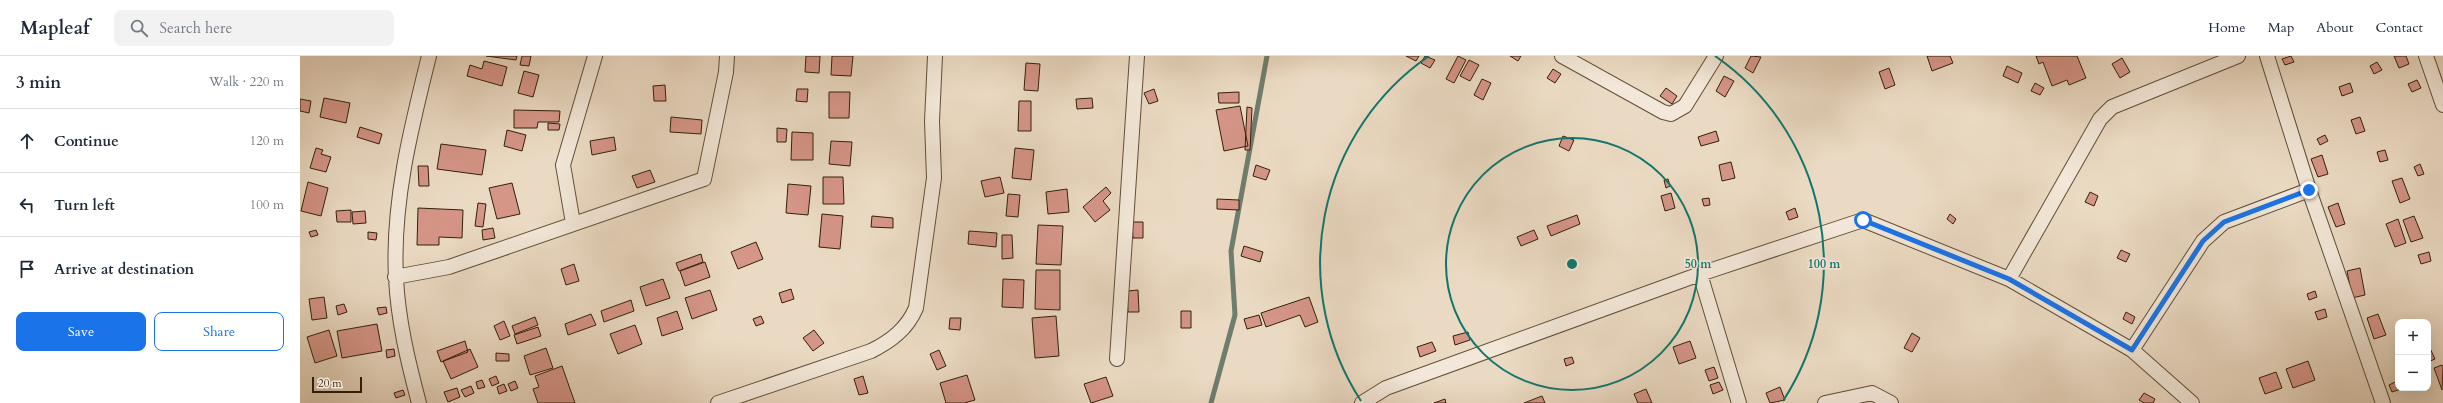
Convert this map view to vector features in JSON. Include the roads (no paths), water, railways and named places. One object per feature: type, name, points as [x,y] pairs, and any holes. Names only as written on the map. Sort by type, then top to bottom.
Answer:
[{"type":"street","points":[[419,403],[402,337],[396,277],[397,215],[410,133],[429,56]]},
{"type":"street","points":[[572,223],[563,165],[594,56]]},
{"type":"street","points":[[396,277],[450,267],[572,223],[704,179],[726,72],[727,56]]},
{"type":"street","points":[[718,403],[871,351],[891,339],[910,321],[917,301],[934,178],[932,121],[936,56]]},
{"type":"street","points":[[1117,359],[1137,56]]},
{"type":"street","points":[[1562,56],[1663,112],[1671,114],[1685,106],[1716,56]]},
{"type":"street","points":[[2009,279],[2100,119],[2112,107],[2238,56]]},
{"type":"street","points":[[2268,56],[2309,190],[2383,403]]},
{"type":"street","points":[[2426,56],[2443,105]]},
{"type":"street","points":[[2132,350],[2203,241],[2214,229],[2224,222],[2309,190]]},
{"type":"street","points":[[1362,403],[1386,388],[1700,274],[1863,220],[2009,279],[2132,350],[2192,403]]},
{"type":"street","points":[[1700,274],[1739,403]]},
{"type":"street","points":[[1825,403],[1872,393],[1891,403]]},
{"type":"waterway","points":[[1211,403],[1235,315],[1231,251],[1267,56]]}]
